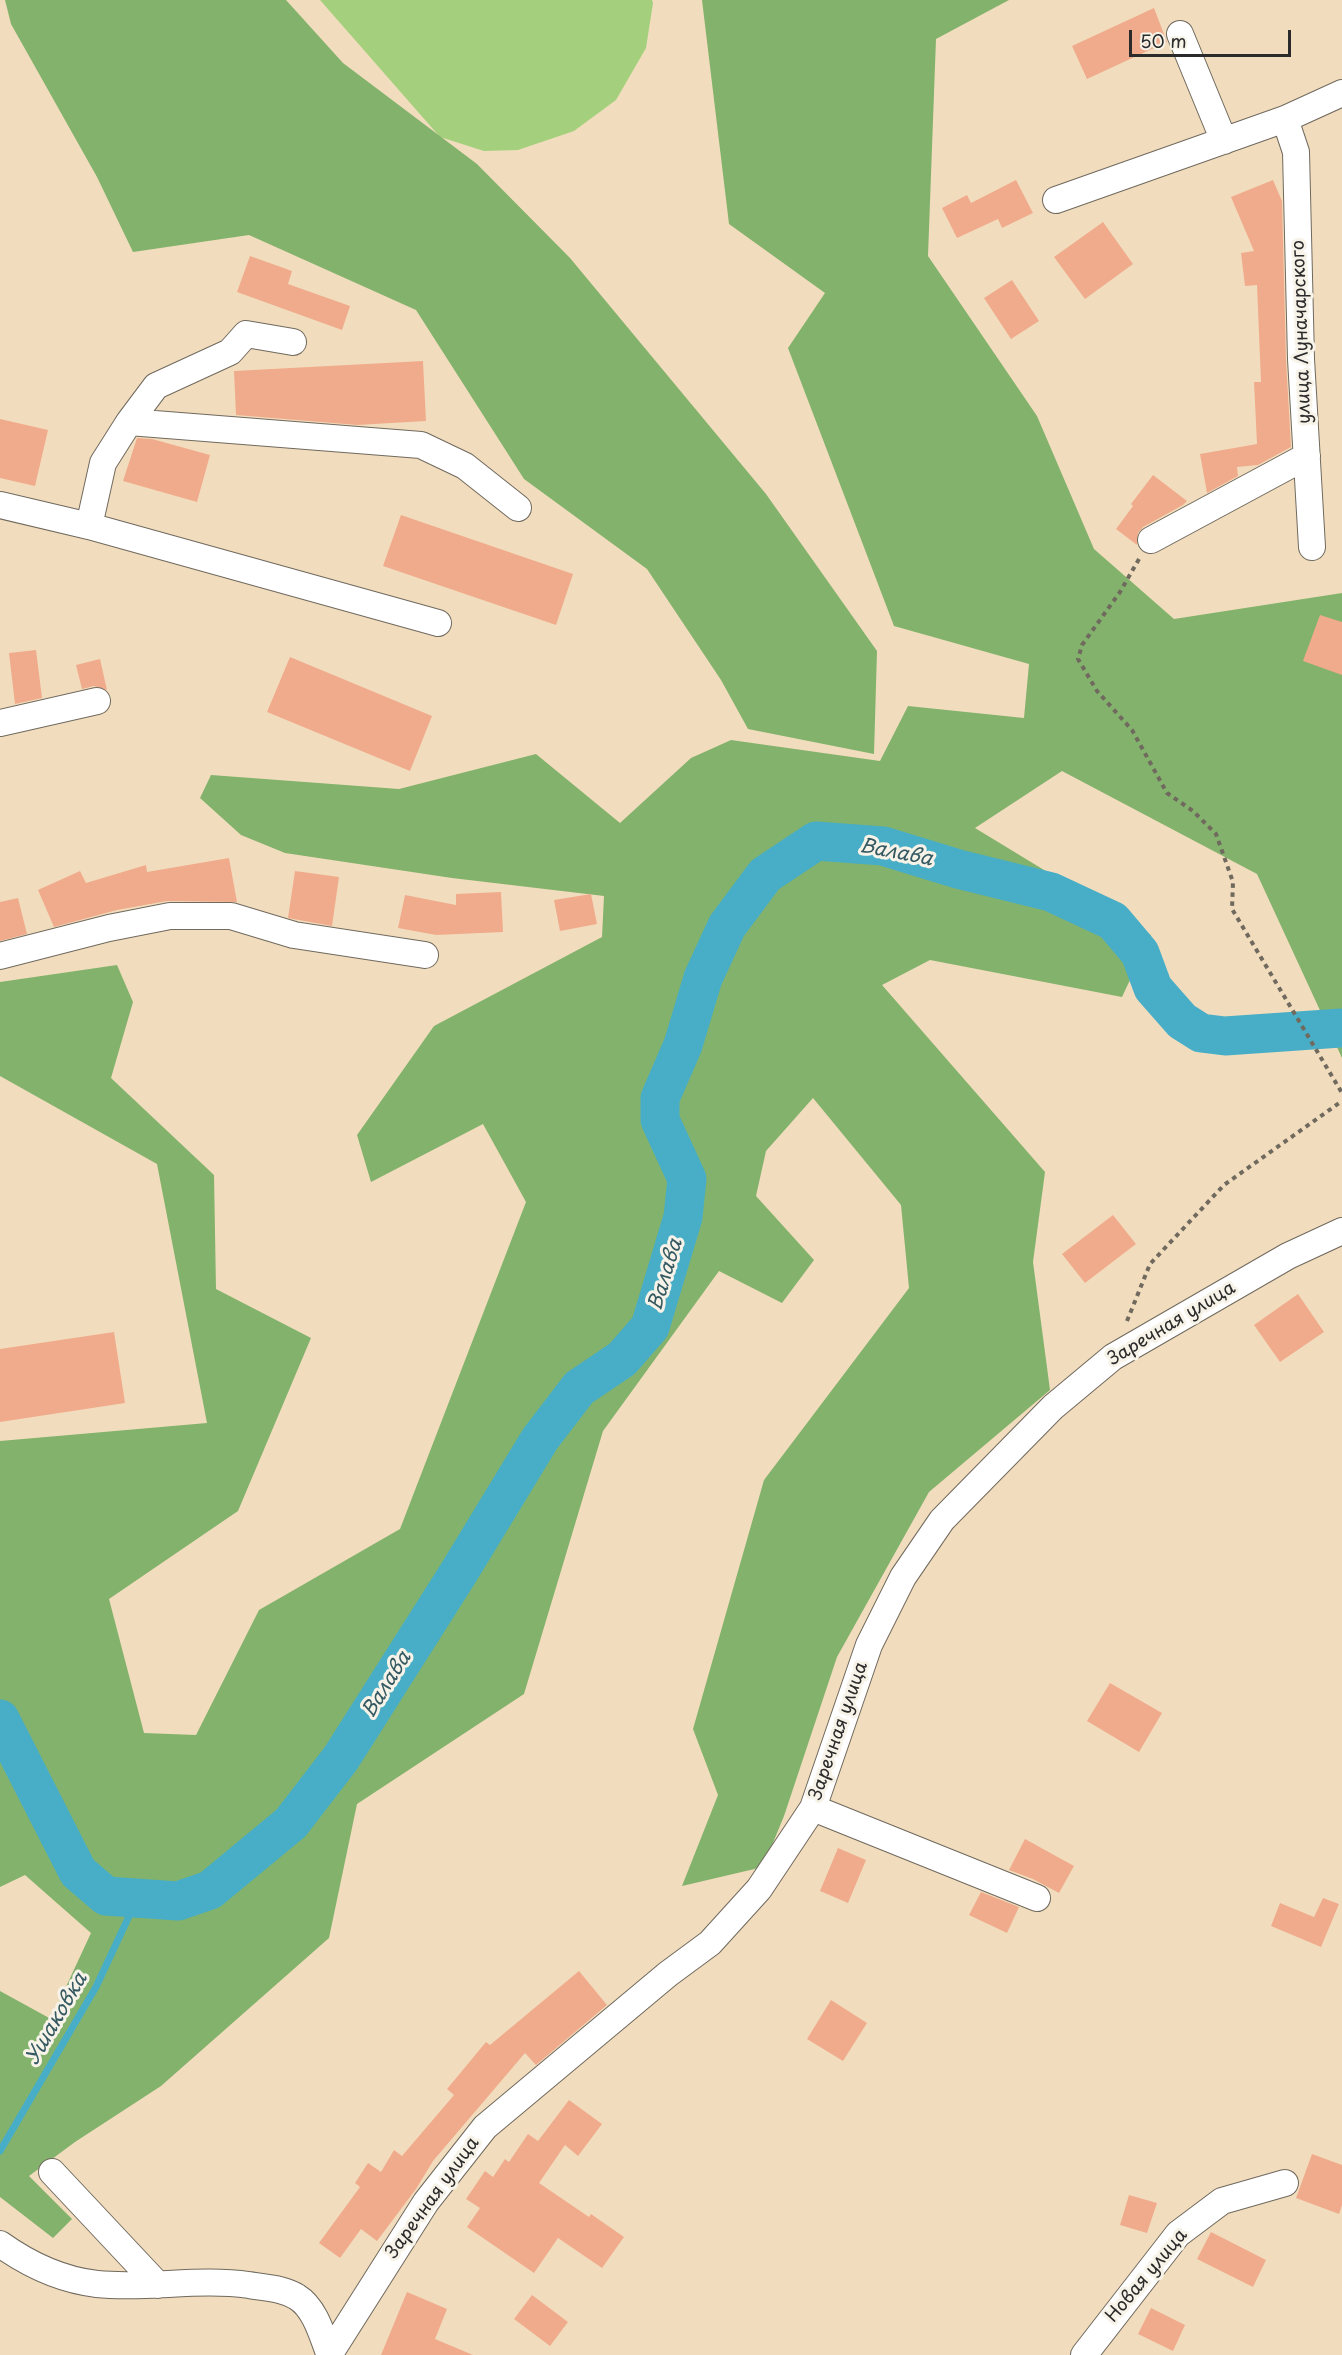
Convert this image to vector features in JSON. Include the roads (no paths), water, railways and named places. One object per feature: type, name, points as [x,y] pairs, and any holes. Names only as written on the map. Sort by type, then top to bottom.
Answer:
[{"type":"street","points":[[1180,34],[1224,141]]},
{"type":"street","points":[[1056,200],[1285,119],[1342,93]]},
{"type":"street","name":"улица Луначарского","points":[[1285,119],[1296,152],[1301,359],[1312,547]]},
{"type":"street","points":[[89,526],[103,464],[156,386],[230,352],[246,334],[293,342]]},
{"type":"street","points":[[129,423],[421,445],[465,466],[518,508]]},
{"type":"street","points":[[1150,540],[1307,456]]},
{"type":"street","points":[[0,505],[89,526],[438,623]]},
{"type":"street","points":[[0,723],[97,701]]},
{"type":"street","points":[[0,956],[110,928],[170,916],[231,916],[294,935],[425,955]]},
{"type":"street","name":"Заречная улица","points":[[329,2354],[426,2202],[485,2127],[668,1974],[710,1943],[759,1889],[813,1808],[869,1646],[903,1577],[942,1520],[1053,1407],[1113,1357],[1288,1256],[1342,1231]]},
{"type":"street","points":[[813,1808],[1037,1898]]},
{"type":"street","points":[[52,2172],[158,2284]]},
{"type":"street","name":"Новая улица","points":[[1084,2355],[1178,2234],[1222,2201],[1285,2183]]},
{"type":"street","points":[[7,2249],[53,2274],[96,2284],[229,2283],[282,2290],[299,2298],[314,2317],[329,2354]]},
{"type":"waterway","name":"Валава","points":[[0,1719],[78,1872],[106,1896],[178,1901],[210,1890],[291,1823],[341,1758],[540,1439],[579,1388],[622,1359],[650,1327],[683,1217],[687,1179],[660,1120],[660,1098],[683,1045],[703,978],[727,926],[765,875],[816,841],[883,846],[958,869],[1051,892],[1113,921],[1140,953],[1153,988],[1182,1021],[1201,1033],[1225,1036],[1342,1028]]},
{"type":"waterway","name":"Ушаковка","points":[[0,2151],[96,1987],[137,1899]]}]
